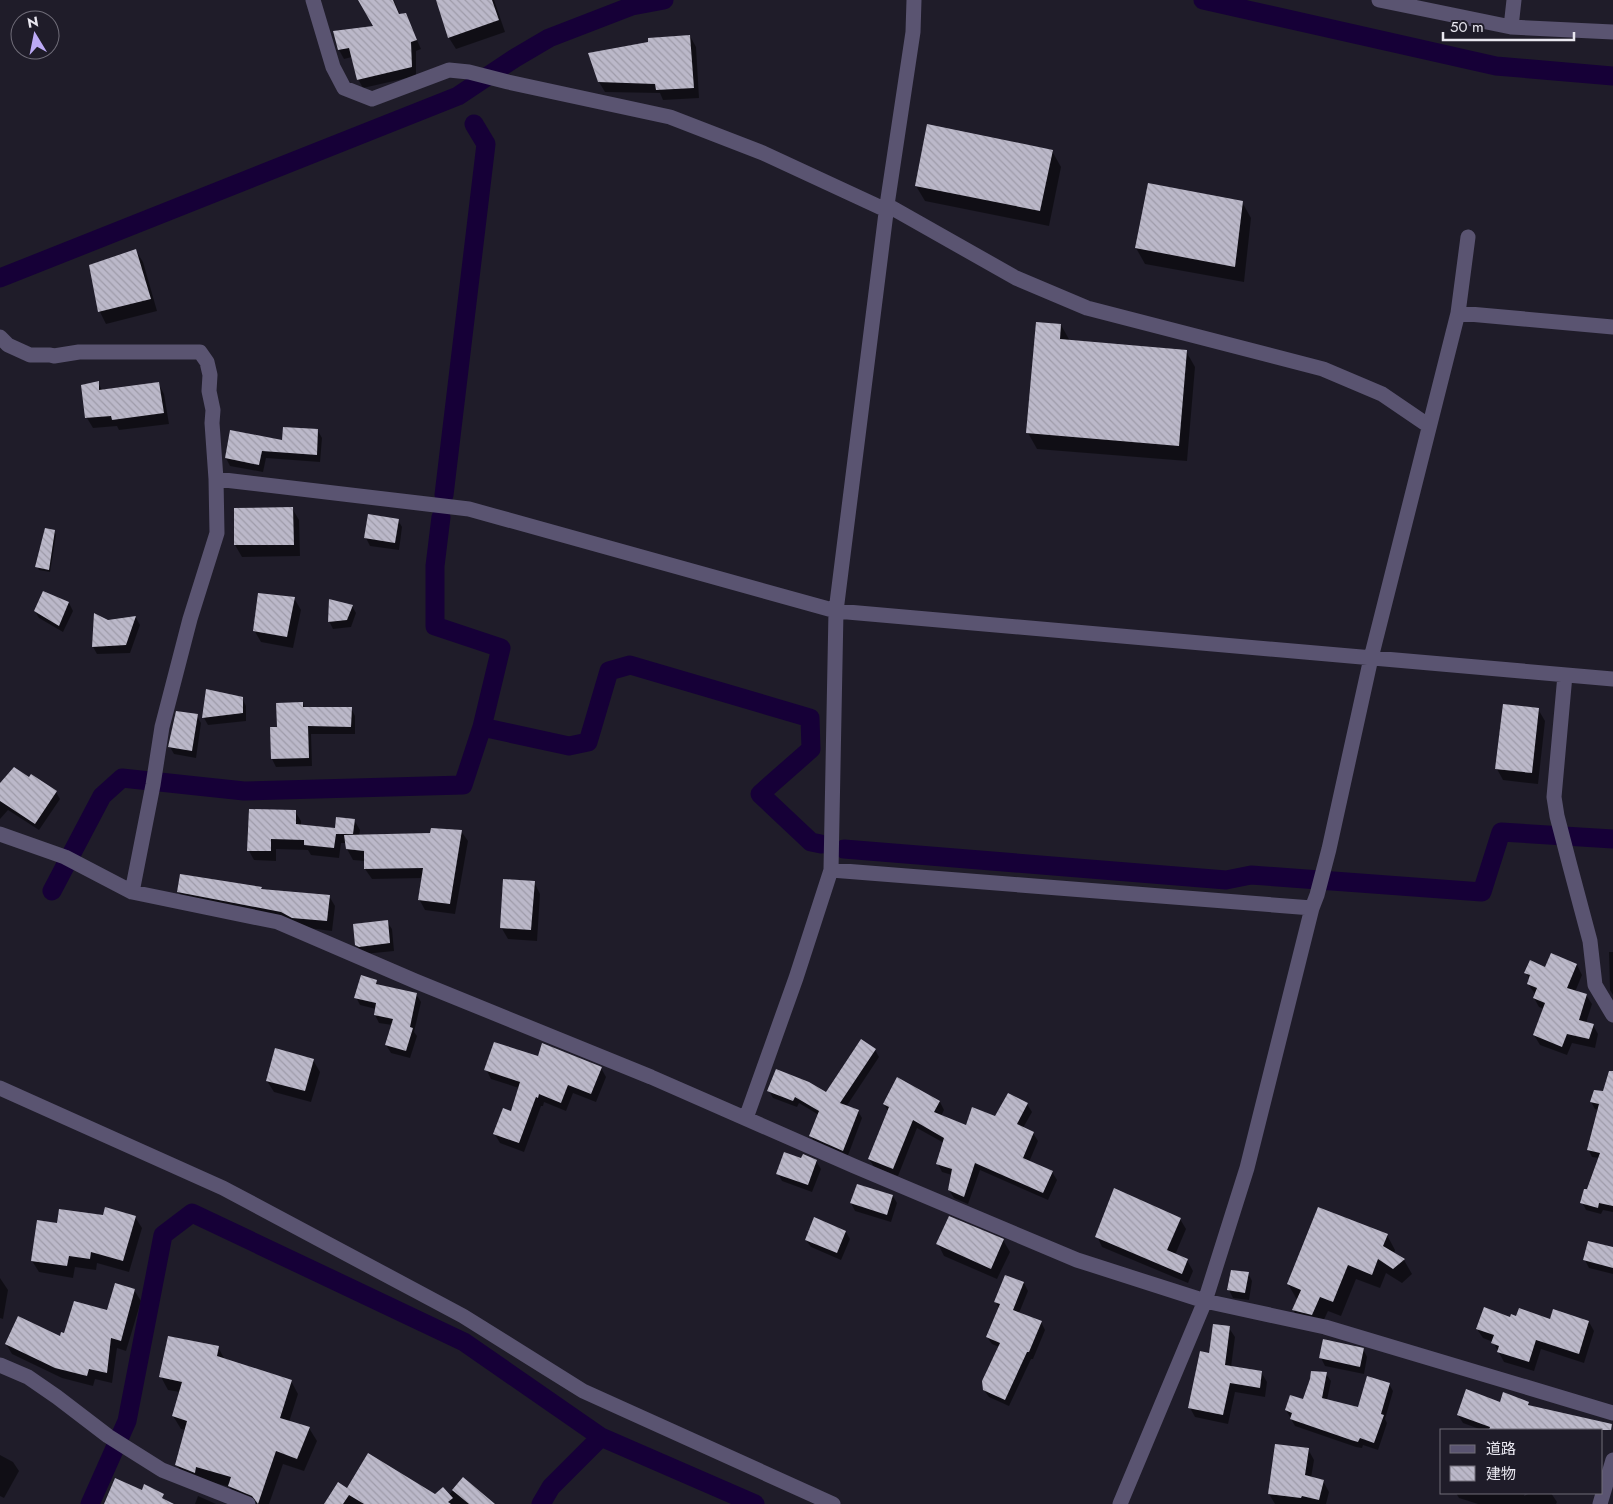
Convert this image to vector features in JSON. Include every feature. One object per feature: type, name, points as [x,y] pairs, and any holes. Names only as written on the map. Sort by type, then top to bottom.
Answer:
[{"type":"street","points":[[313,0],[333,67],[344,88],[372,99],[449,70],[469,72],[670,117],[763,153],[886,207],[1016,278],[1087,308],[1323,369],[1382,394],[1428,426]]},
{"type":"street","points":[[1379,0],[1512,27],[1613,32]]},
{"type":"street","points":[[1512,27],[1514,0]]},
{"type":"street","points":[[746,1118],[796,978],[831,870],[836,611],[886,207],[912,32],[913,6]]},
{"type":"street","points":[[1120,1504],[1206,1301],[1247,1168],[1329,849],[1371,658],[1458,313],[1468,237]]},
{"type":"street","points":[[1458,313],[1613,327]]},
{"type":"street","points":[[0,337],[8,346],[30,356],[54,356],[79,352],[200,352],[207,362],[210,375],[209,391],[213,410],[212,423],[218,533],[190,619],[162,727],[153,785],[132,892]]},
{"type":"street","points":[[216,479],[469,509],[836,611],[1613,679]]},
{"type":"street","points":[[1565,675],[1554,797],[1557,816],[1590,941],[1595,985],[1613,1015]]},
{"type":"street","points":[[0,834],[64,857],[132,892],[278,922],[415,981],[651,1077],[854,1166],[1077,1260],[1206,1301],[1325,1327],[1613,1413]]},
{"type":"street","points":[[831,870],[1315,901]]},
{"type":"street","points":[[0,1088],[223,1188],[463,1316],[583,1391],[834,1504]]},
{"type":"street","points":[[0,1366],[28,1377],[108,1436],[162,1470],[248,1504]]},
{"type":"street","points":[[1603,1494],[1613,1460]]},
{"type":"building","points":[[358,0],[393,0],[399,14],[406,13],[417,40],[411,42],[412,67],[357,80],[349,48],[338,50],[333,31],[373,26]]},
{"type":"building","points":[[436,0],[492,0],[499,20],[448,38]]},
{"type":"building","points":[[690,35],[694,88],[656,90],[655,84],[598,82],[588,53],[648,42],[648,38]]},
{"type":"building","points":[[927,124],[1053,150],[1040,211],[915,186]]},
{"type":"building","points":[[1148,183],[1243,201],[1235,267],[1135,248]]},
{"type":"building","points":[[136,249],[151,299],[98,312],[89,265]]},
{"type":"building","points":[[1036,322],[1061,324],[1060,339],[1187,350],[1179,446],[1026,433]]},
{"type":"building","points":[[99,381],[99,390],[159,382],[164,413],[112,420],[111,416],[85,418],[81,385]]},
{"type":"building","points":[[283,427],[318,429],[317,455],[262,451],[259,465],[225,458],[230,430],[282,440]]},
{"type":"building","points":[[293,507],[294,545],[234,545],[234,508]]},
{"type":"building","points":[[368,514],[399,519],[395,543],[364,538]]},
{"type":"building","points":[[45,528],[55,530],[49,570],[35,567]]},
{"type":"building","points":[[43,591],[69,602],[59,626],[34,611]]},
{"type":"building","points":[[258,593],[295,597],[287,637],[253,631]]},
{"type":"building","points":[[329,599],[353,605],[347,620],[328,622]]},
{"type":"building","points":[[94,613],[108,620],[136,616],[126,645],[92,647]]},
{"type":"building","points":[[206,689],[243,697],[243,713],[202,718]]},
{"type":"building","points":[[303,702],[303,707],[352,707],[351,727],[308,726],[309,758],[271,759],[270,727],[277,727],[276,703]]},
{"type":"building","points":[[1503,704],[1539,708],[1532,773],[1495,769]]},
{"type":"building","points":[[176,711],[198,714],[192,751],[168,747]]},
{"type":"building","points":[[14,767],[29,777],[31,774],[57,791],[35,824],[0,801],[0,783]]},
{"type":"building","points":[[249,809],[296,810],[296,824],[335,828],[336,817],[355,819],[353,834],[336,834],[334,848],[304,845],[304,840],[271,839],[271,851],[247,851]]},
{"type":"building","points":[[431,828],[462,830],[450,904],[418,900],[423,868],[364,869],[364,851],[346,849],[344,835],[430,833]]},
{"type":"building","points":[[180,874],[262,887],[261,889],[330,895],[327,921],[292,918],[281,912],[177,892]]},
{"type":"building","points":[[503,879],[535,881],[531,930],[500,928]]},
{"type":"building","points":[[388,920],[390,943],[359,947],[355,945],[353,924]]},
{"type":"building","points":[[1551,953],[1577,964],[1567,988],[1587,994],[1579,1020],[1594,1024],[1589,1039],[1567,1034],[1562,1047],[1533,1035],[1545,1003],[1533,998],[1537,988],[1527,984],[1530,975],[1524,973],[1530,960],[1545,967]]},
{"type":"building","points":[[361,975],[377,980],[376,984],[417,993],[410,1027],[413,1028],[406,1051],[385,1045],[393,1019],[374,1015],[376,1003],[354,998]]},
{"type":"building","points":[[861,1039],[876,1049],[840,1103],[859,1110],[843,1151],[809,1136],[819,1111],[795,1097],[793,1101],[767,1091],[776,1069],[809,1082],[826,1092]]},
{"type":"building","points":[[494,1042],[538,1056],[542,1043],[602,1067],[591,1094],[568,1085],[561,1103],[539,1094],[538,1098],[536,1097],[519,1143],[493,1134],[503,1108],[511,1111],[520,1082],[484,1070]]},
{"type":"building","points":[[275,1048],[314,1059],[305,1091],[266,1081]]},
{"type":"building","points":[[1609,1071],[1613,1071],[1613,1206],[1599,1203],[1598,1208],[1580,1203],[1600,1153],[1587,1150],[1599,1104],[1590,1102],[1594,1090],[1603,1091]]},
{"type":"building","points":[[897,1077],[940,1101],[934,1112],[966,1125],[972,1107],[995,1116],[1008,1093],[1028,1103],[1017,1124],[1034,1132],[1023,1158],[1053,1171],[1043,1193],[975,1163],[964,1197],[948,1190],[952,1169],[936,1164],[944,1138],[913,1120],[893,1169],[868,1159],[889,1107],[883,1104]]},
{"type":"building","points":[[784,1152],[801,1158],[803,1154],[817,1160],[808,1185],[776,1174]]},
{"type":"building","points":[[857,1184],[893,1195],[887,1215],[850,1203]]},
{"type":"building","points":[[1114,1188],[1181,1218],[1167,1250],[1188,1259],[1182,1274],[1095,1237]]},
{"type":"building","points":[[105,1207],[136,1216],[123,1261],[91,1252],[90,1259],[69,1256],[67,1266],[31,1261],[37,1220],[57,1223],[59,1209],[103,1215]]},
{"type":"building","points":[[1318,1207],[1388,1234],[1383,1246],[1405,1259],[1393,1269],[1378,1259],[1372,1275],[1348,1265],[1333,1302],[1320,1297],[1312,1315],[1292,1310],[1301,1290],[1287,1284]]},
{"type":"building","points":[[949,1216],[1004,1239],[991,1269],[936,1244]]},
{"type":"building","points":[[814,1217],[846,1231],[837,1253],[805,1240]]},
{"type":"building","points":[[1588,1241],[1613,1247],[1613,1268],[1583,1260]]},
{"type":"building","points":[[1231,1270],[1249,1272],[1245,1293],[1227,1290]]},
{"type":"building","points":[[1005,1275],[1024,1282],[1013,1310],[1042,1321],[1005,1400],[983,1390],[982,1381],[1000,1343],[986,1337],[1000,1304],[994,1302]]},
{"type":"building","points":[[115,1283],[135,1289],[121,1341],[111,1338],[107,1373],[89,1369],[87,1376],[55,1368],[5,1344],[18,1316],[60,1336],[61,1332],[64,1333],[74,1301],[107,1310]]},
{"type":"building","points":[[1484,1307],[1510,1317],[1511,1314],[1516,1316],[1519,1308],[1550,1319],[1553,1309],[1589,1321],[1579,1354],[1536,1340],[1529,1362],[1497,1352],[1499,1346],[1491,1343],[1494,1335],[1476,1329]]},
{"type":"building","points":[[1213,1324],[1230,1326],[1225,1365],[1262,1371],[1260,1388],[1230,1383],[1223,1415],[1188,1408],[1200,1351],[1209,1353]]},
{"type":"building","points":[[168,1336],[219,1346],[217,1356],[292,1380],[280,1418],[310,1427],[297,1459],[276,1451],[258,1504],[252,1496],[228,1486],[231,1477],[196,1467],[195,1473],[175,1465],[187,1421],[172,1416],[182,1382],[159,1377]]},
{"type":"building","points":[[1323,1339],[1364,1348],[1360,1367],[1319,1358]]},
{"type":"building","points":[[1311,1371],[1327,1372],[1322,1398],[1358,1407],[1367,1376],[1390,1383],[1381,1414],[1384,1415],[1374,1443],[1360,1438],[1358,1442],[1351,1440],[1290,1419],[1292,1413],[1285,1410],[1290,1395],[1303,1399]]},
{"type":"building","points":[[1466,1389],[1500,1402],[1503,1392],[1529,1402],[1528,1405],[1612,1424],[1611,1430],[1489,1429],[1490,1427],[1457,1415]]},
{"type":"building","points":[[1275,1444],[1309,1448],[1305,1475],[1324,1480],[1319,1500],[1302,1496],[1301,1498],[1268,1494]]},
{"type":"building","points":[[368,1453],[435,1494],[443,1487],[453,1498],[448,1502],[451,1504],[364,1504],[349,1495],[343,1504],[324,1504],[338,1482],[347,1488]]},
{"type":"building","points":[[463,1477],[495,1504],[469,1504],[452,1490]]},
{"type":"building","points":[[115,1478],[142,1490],[144,1484],[164,1494],[162,1498],[174,1504],[104,1504]]},
{"type":"waterway","points":[[0,278],[458,96],[549,38],[632,6],[664,0]]},
{"type":"waterway","points":[[1203,0],[1496,66],[1613,76]]},
{"type":"waterway","points":[[444,495],[486,144],[474,124]]},
{"type":"waterway","points":[[52,891],[102,796],[122,778],[244,791],[463,785],[482,727],[501,648],[435,626],[435,566],[441,517]]},
{"type":"waterway","points":[[482,727],[569,746],[588,742],[609,671],[630,665],[810,718],[811,749],[760,794],[811,842],[821,844]]},
{"type":"waterway","points":[[844,849],[1226,880],[1251,875],[1482,892],[1501,832],[1613,839]]},
{"type":"waterway","points":[[90,1504],[127,1421],[163,1235],[192,1213],[464,1342],[601,1437]]},
{"type":"waterway","points":[[541,1504],[551,1487],[601,1437],[755,1504]]}]
